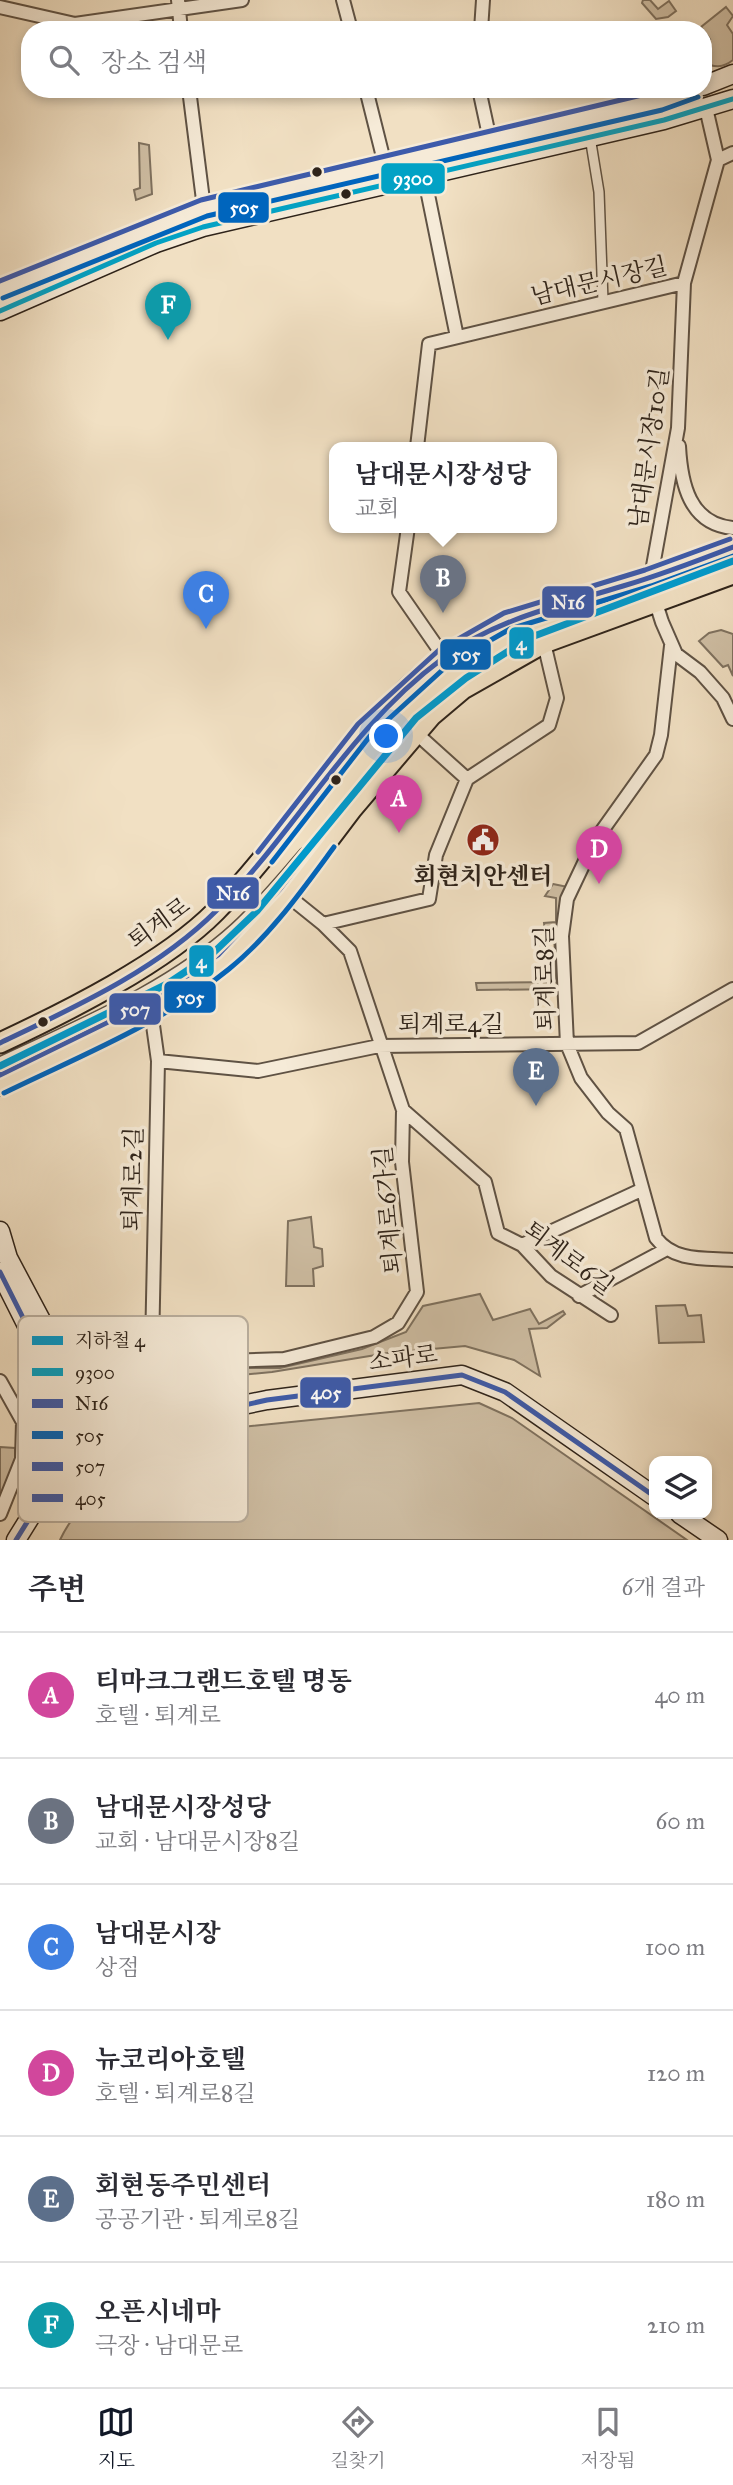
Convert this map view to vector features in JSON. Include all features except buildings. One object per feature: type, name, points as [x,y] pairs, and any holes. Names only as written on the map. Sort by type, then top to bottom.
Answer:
[{"type":"main road","points":[[712,82],[733,74]]},
{"type":"main road","points":[[0,290],[204,208],[669,98]]},
{"type":"main road","points":[[0,311],[156,243],[203,227],[590,137],[733,99]]},
{"type":"main road","name":"퇴계로","points":[[0,1043],[120,980],[198,928],[265,857],[364,730],[444,657],[508,621],[650,578],[733,548]]},
{"type":"main road","points":[[0,1084],[151,1011],[224,962],[287,895],[352,809],[431,716],[463,689],[544,643],[657,604],[733,574]]},
{"type":"main road","points":[[0,1231],[8,1258],[36,1316]]},
{"type":"main road","points":[[0,1272],[21,1316]]},
{"type":"main road","name":"소파로","points":[[248,1405],[463,1375],[505,1392],[649,1493]]},
{"type":"main road","points":[[687,1519],[718,1540]]},
{"type":"main road","points":[[16,1540],[27,1522]]},
{"type":"street","points":[[90,21],[178,4],[242,0]]},
{"type":"street","points":[[343,0],[349,21]]},
{"type":"street","points":[[482,21],[483,0]]},
{"type":"street","points":[[0,7],[62,21]]},
{"type":"street","points":[[190,98],[204,208]]},
{"type":"street","points":[[368,98],[385,164]]},
{"type":"street","points":[[481,98],[490,140]]},
{"type":"street","name":"남대문시장길","points":[[418,442],[429,344],[684,283],[718,160],[706,108]]},
{"type":"street","points":[[590,137],[599,192],[603,301]]},
{"type":"street","points":[[718,160],[733,153]]},
{"type":"street","points":[[425,175],[457,337]]},
{"type":"street","name":"남대문시장10길","points":[[650,578],[678,428],[683,360],[684,283]]},
{"type":"street","points":[[678,428],[682,473],[692,506],[717,525],[733,528]]},
{"type":"street","points":[[407,533],[399,592],[444,657]]},
{"type":"street","points":[[650,578],[671,646],[723,698],[733,719]]},
{"type":"street","points":[[323,924],[429,898],[436,855],[467,779],[549,726],[557,698],[544,643]]},
{"type":"street","name":"퇴계로8길","points":[[664,1250],[656,1238],[626,1129],[608,1113],[581,1078],[567,1044],[562,936],[567,900],[594,842],[656,755],[662,736],[671,646]]},
{"type":"street","points":[[417,734],[467,779]]},
{"type":"street","points":[[0,1062],[126,1001],[204,953],[235,928],[304,853]]},
{"type":"street","name":"퇴계로6길","points":[[287,895],[323,924],[350,951],[379,1046],[403,1111],[485,1182],[498,1233],[522,1245],[551,1276],[611,1315]]},
{"type":"street","name":"퇴계로4길","points":[[158,1061],[258,1070],[379,1046],[638,1043],[733,989]]},
{"type":"street","name":"퇴계로2길","points":[[151,1011],[158,1061],[153,1316]]},
{"type":"street","name":"퇴계로6가길","points":[[248,1360],[284,1359],[374,1337],[398,1323],[417,1292],[402,1162],[403,1111]]},
{"type":"street","points":[[522,1245],[642,1190]]},
{"type":"street","points":[[579,1296],[664,1250],[686,1257],[733,1259]]},
{"type":"street","points":[[0,1381],[18,1413]]},
{"type":"street","points":[[0,1514],[18,1470]]},
{"type":"shaded area","points":[[643,0],[650,0],[658,9],[669,1],[676,11],[668,17],[656,19],[642,3]]},
{"type":"shaded area","points":[[726,7],[733,16],[727,25],[733,34],[733,60],[722,66],[712,65],[712,21],[708,21]]},
{"type":"shaded area","points":[[139,143],[149,145],[152,194],[136,200],[134,190],[140,188]]},
{"type":"shaded area","points":[[721,630],[733,634],[733,676],[728,665],[723,667],[699,641],[709,633]]},
{"type":"shaded area","points":[[553,884],[568,887],[562,989],[477,990],[476,983],[556,982],[554,932],[545,932],[544,923],[556,922],[556,898],[545,896]]},
{"type":"shaded area","points":[[311,1217],[314,1247],[322,1249],[323,1266],[313,1269],[314,1286],[286,1286],[288,1221]]},
{"type":"shaded area","points":[[480,1294],[493,1320],[530,1309],[539,1324],[563,1311],[565,1314],[547,1328],[529,1329],[540,1376],[514,1360],[465,1346],[388,1353],[248,1374],[248,1368],[280,1368],[362,1349],[406,1332],[423,1306]]},
{"type":"shaded area","points":[[685,1305],[688,1316],[701,1315],[704,1342],[659,1343],[656,1306]]},
{"type":"shaded area","points":[[479,1403],[512,1418],[649,1514],[649,1519],[657,1519],[687,1540],[60,1540],[70,1522],[248,1522],[248,1426]]},
{"type":"shaded area","points":[[0,1447],[15,1448],[15,1463],[0,1497]]},
{"type":"metro line","name":"4","points":[[0,1066],[167,984],[212,954],[257,911],[416,718],[466,678],[529,638],[733,561]]},
{"type":"transit line","name":"507","points":[[0,281],[201,200],[629,98]]},
{"type":"transit line","name":"505","points":[[3,298],[207,216],[662,110],[695,98]]},
{"type":"transit line","name":"9300","points":[[0,311],[156,243],[203,227],[664,120],[733,99]]},
{"type":"transit line","name":"507","points":[[258,852],[358,724],[439,650],[504,613],[645,570],[730,539]]},
{"type":"transit line","name":"N16","points":[[0,1043],[114,986],[193,932],[245,880],[379,716],[409,686],[462,645],[506,623],[651,577],[733,547]]},
{"type":"transit line","name":"505","points":[[272,862],[370,736],[449,664],[510,629],[651,586],[733,556]]},
{"type":"transit line","name":"507","points":[[0,1075],[147,1003],[218,955],[280,889],[320,837]]},
{"type":"transit line","name":"505","points":[[4,1093],[149,1022],[204,988],[258,942],[334,847]]},
{"type":"transit line","name":"405","points":[[0,1272],[22,1316]]},
{"type":"transit line","name":"405","points":[[248,1404],[462,1375],[505,1392],[649,1493]]},
{"type":"transit line","name":"405","points":[[16,1540],[27,1522]]},
{"type":"place","name":"오픈시네마","points":[[168,340]]},
{"type":"place","name":"남대문시장성당","points":[[443,613]]},
{"type":"place","name":"남대문시장","points":[[206,629]]},
{"type":"place","name":"티마크그랜드호텔 명동","points":[[399,833]]},
{"type":"place","name":"회현치안센터","points":[[483,840]]},
{"type":"place","name":"뉴코리아호텔","points":[[599,884]]},
{"type":"place","name":"회현동주민센터","points":[[536,1106]]}]
